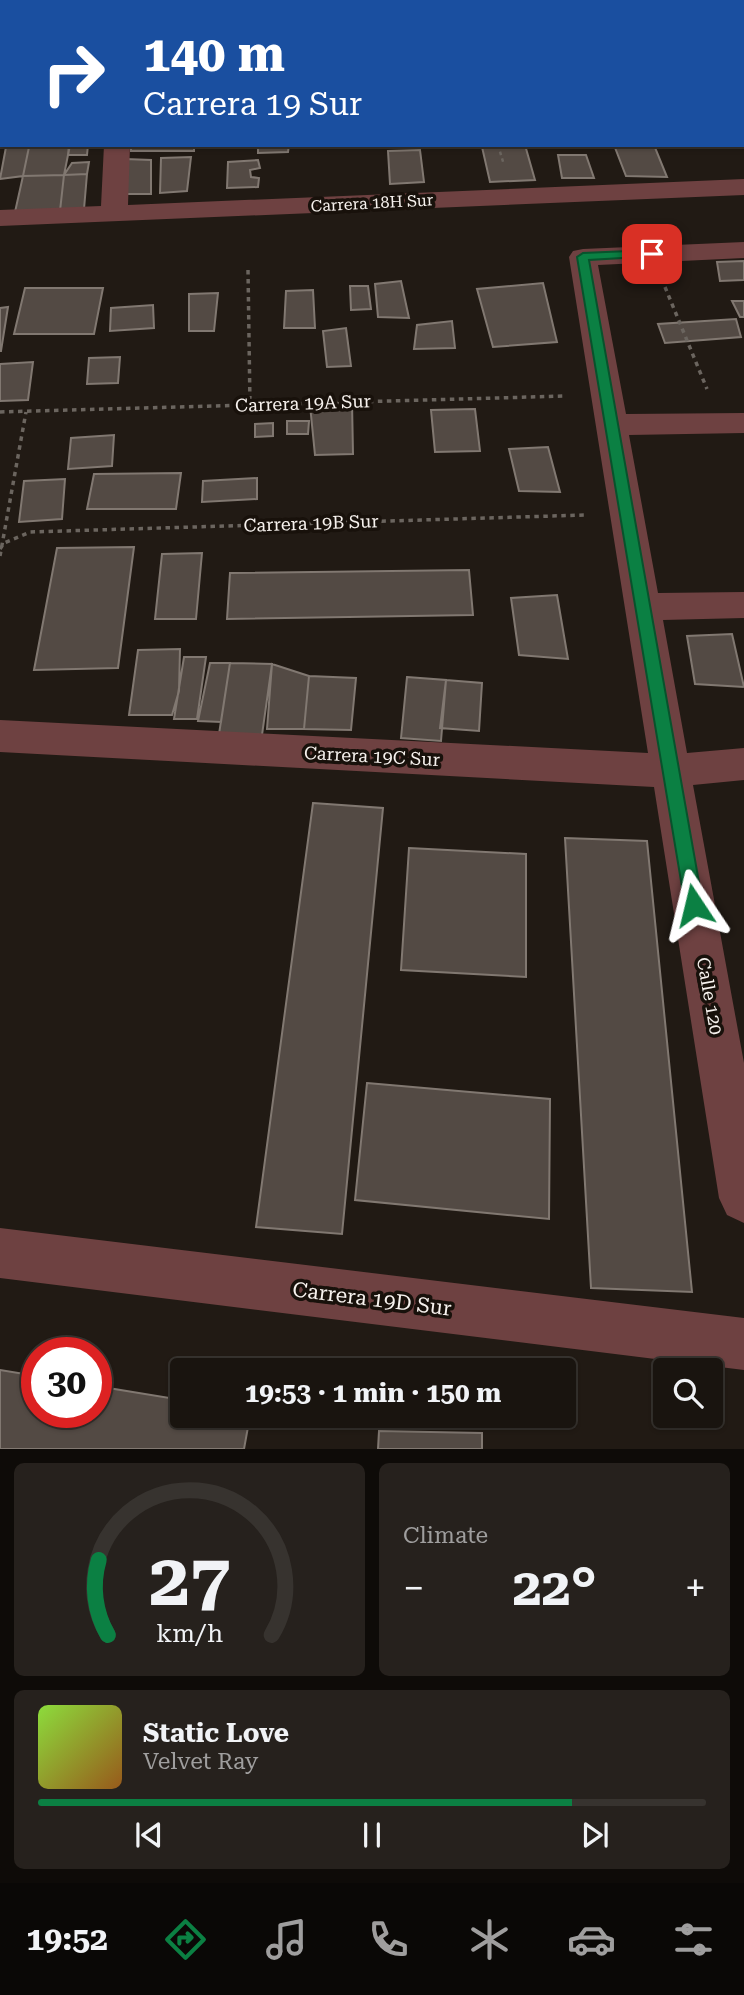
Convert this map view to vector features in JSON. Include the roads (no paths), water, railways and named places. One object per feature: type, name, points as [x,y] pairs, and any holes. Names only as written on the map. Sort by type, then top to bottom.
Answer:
[{"type":"street","points":[[114,214],[117,147]]},
{"type":"street","name":"Carrera 18H Sur","points":[[0,218],[744,187]]},
{"type":"street","name":"Calle 120","points":[[744,250],[583,257],[744,1198]]},
{"type":"street","points":[[609,410],[732,423]]},
{"type":"street","points":[[643,606],[744,605]]},
{"type":"street","name":"Carrera 19C Sur","points":[[0,736],[671,771],[744,764]]},
{"type":"street","name":"Carrera 19D Sur","points":[[0,1253],[744,1345]]}]
